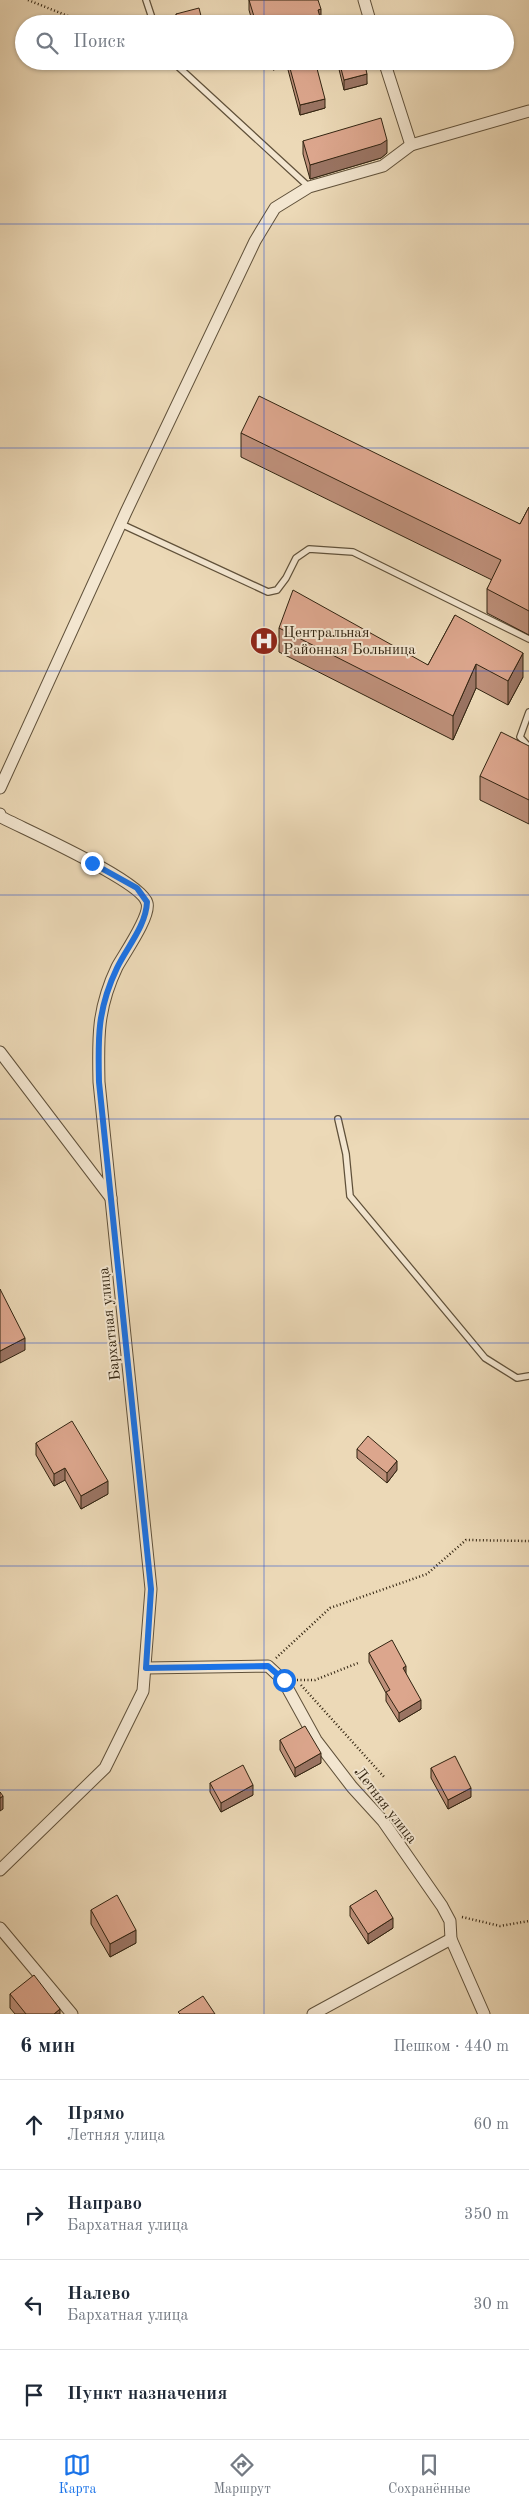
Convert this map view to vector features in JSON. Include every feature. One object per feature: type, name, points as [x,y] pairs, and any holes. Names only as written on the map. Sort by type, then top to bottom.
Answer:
[{"type":"street","points":[[364,0],[368,15]]},
{"type":"street","points":[[387,70],[411,145]]},
{"type":"street","points":[[0,788],[120,524],[255,241],[275,208],[309,187],[383,166],[411,145],[529,111]]},
{"type":"street","name":"Бархатная улица","points":[[0,1870],[105,1768],[143,1691],[151,1589],[99,1082],[98,1025],[107,992],[117,968],[147,913],[147,902],[137,888],[1,816]]},
{"type":"street","points":[[0,1052],[112,1200]]},
{"type":"street","points":[[146,1668],[268,1666]]},
{"type":"street","name":"Летняя улица","points":[[268,1666],[284,1680],[316,1740],[352,1787],[383,1821],[442,1906],[450,1921],[451,1939],[484,2014]]},
{"type":"street","points":[[0,1928],[72,2014]]},
{"type":"street","points":[[312,2014],[451,1939]]},
{"type":"lane","points":[[146,0],[151,15]]},
{"type":"lane","points":[[182,70],[309,187]]},
{"type":"lane","points":[[120,524],[268,592],[277,590],[286,578],[296,558],[309,549],[353,552],[529,639]]},
{"type":"lane","points":[[529,712],[520,738],[529,748]]},
{"type":"lane","points":[[338,1119],[346,1154],[350,1196],[485,1358],[518,1378],[529,1376]]},
{"type":"path","points":[[28,0],[66,15]]},
{"type":"path","points":[[268,1666],[330,1608],[428,1574],[466,1540],[529,1540]]},
{"type":"path","points":[[284,1680],[315,1680],[358,1662]]},
{"type":"path","points":[[297,1680],[385,1778]]},
{"type":"path","points":[[442,1906],[467,1919],[500,1926],[529,1920]]},
{"type":"building","points":[[249,0],[318,0],[321,9],[318,10],[319,15],[254,15]]},
{"type":"building","points":[[199,8],[201,15],[176,15]]},
{"type":"building","points":[[290,70],[317,70],[325,99],[300,105]]},
{"type":"building","points":[[341,70],[366,70],[367,74],[344,80]]},
{"type":"building","points":[[381,118],[387,140],[381,144],[310,165],[303,141]]},
{"type":"building","points":[[259,396],[520,524],[529,507],[529,611],[487,589],[501,560],[241,433]]},
{"type":"building","points":[[293,590],[428,665],[455,615],[523,653],[508,681],[476,664],[453,716],[279,628]]},
{"type":"building","points":[[501,732],[529,746],[529,800],[480,776]]},
{"type":"building","points":[[0,1289],[25,1338],[0,1351]]},
{"type":"building","points":[[72,1421],[108,1481],[81,1496],[65,1468],[54,1474],[36,1443]]},
{"type":"building","points":[[368,1436],[397,1461],[387,1473],[357,1449]]},
{"type":"building","points":[[392,1640],[406,1666],[403,1668],[421,1700],[399,1713],[386,1692],[390,1690],[369,1653]]},
{"type":"building","points":[[305,1726],[321,1753],[295,1768],[280,1740]]},
{"type":"building","points":[[455,1756],[471,1788],[448,1800],[431,1768]]},
{"type":"building","points":[[243,1765],[253,1785],[221,1803],[210,1783]]},
{"type":"building","points":[[376,1890],[393,1918],[368,1934],[350,1906]]},
{"type":"building","points":[[117,1895],[136,1930],[110,1944],[91,1910]]},
{"type":"building","points":[[34,1975],[60,2009],[54,2014],[26,2014],[10,1994]]},
{"type":"building","points":[[203,1996],[215,2014],[180,2014],[178,2012]]},
{"type":"place","name":"Центральная Районная Больница","points":[[264,641]]},
{"type":"route","points":[[92,863],[137,888],[147,902],[147,913],[117,968],[107,992],[98,1025],[99,1082],[151,1589],[146,1668],[268,1666],[284,1680]]}]
